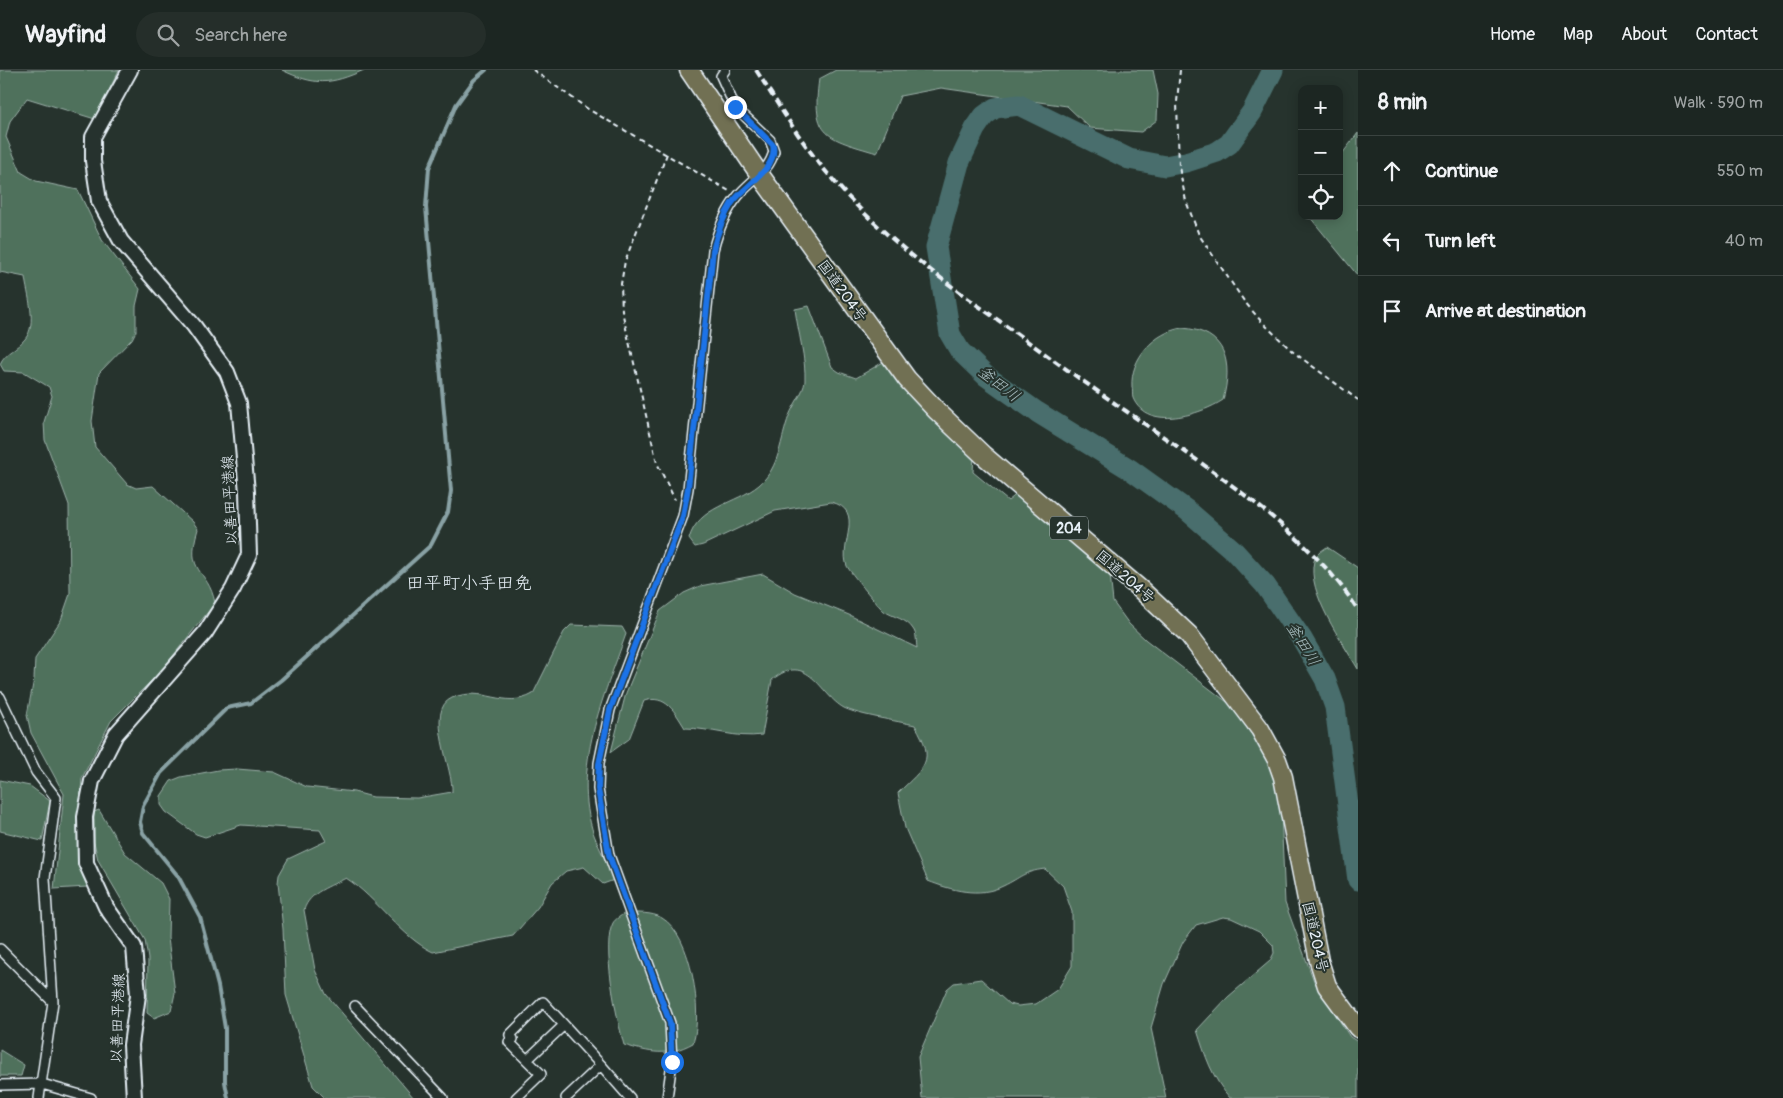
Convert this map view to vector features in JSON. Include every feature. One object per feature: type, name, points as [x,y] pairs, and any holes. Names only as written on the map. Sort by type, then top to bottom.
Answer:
[{"type":"highway","name":"国道204号","points":[[689,70],[760,175],[907,379],[983,456],[1140,589],[1189,635],[1260,729],[1277,760],[1283,777],[1310,923],[1323,976],[1334,998],[1358,1028]]},
{"type":"main road","name":"以善田平港線","points":[[130,70],[93,137],[93,162],[100,201],[121,240],[194,326],[227,372],[239,403],[247,492],[249,555],[233,590],[205,633],[116,734],[92,781],[85,817],[86,863],[106,906],[134,948],[138,995],[131,1045],[134,1098]]},
{"type":"street","points":[[667,1098],[672,1062],[670,1023],[609,855],[598,789],[599,764],[610,710],[683,516],[688,488],[713,250],[723,220],[738,196],[771,162],[774,150],[773,145],[735,107],[721,76],[725,70]]},
{"type":"street","points":[[0,697],[36,772],[56,798],[45,878],[53,1002],[39,1098]]},
{"type":"street","points":[[0,949],[53,1002]]},
{"type":"street","points":[[516,1098],[541,1074],[509,1042],[513,1039],[510,1035],[543,1002],[630,1098]]},
{"type":"street","points":[[355,1006],[443,1098]]},
{"type":"street","points":[[527,1060],[564,1025]]},
{"type":"street","points":[[566,1098],[600,1065]]},
{"type":"street","points":[[0,1085],[42,1084],[91,1098]]},
{"type":"path","points":[[533,70],[588,110],[738,196]]},
{"type":"path","points":[[1180,70],[1177,102],[1179,166],[1186,201],[1199,235],[1244,301],[1261,321],[1292,351],[1358,400]]},
{"type":"path","points":[[667,154],[625,261],[621,284],[622,311],[657,463],[683,516]]},
{"type":"green space","points":[[0,70],[119,70],[95,119],[27,98],[10,121],[6,137],[21,172],[36,181],[78,190],[102,240],[140,289],[136,306],[136,331],[132,339],[99,373],[92,421],[95,447],[127,484],[136,488],[153,486],[193,522],[198,529],[194,544],[195,563],[212,591],[215,603],[161,671],[111,721],[82,778],[78,830],[87,887],[54,889],[64,794],[31,733],[27,715],[34,679],[35,659],[61,620],[70,594],[69,505],[45,440],[44,422],[52,396],[49,387],[24,372],[4,371],[0,364],[5,356],[25,339],[29,333],[31,317],[25,277],[0,272]]},
{"type":"green space","points":[[282,70],[364,70],[341,79],[323,82],[304,79]]},
{"type":"green space","points":[[836,70],[1153,70],[1158,94],[1157,120],[1141,132],[1090,128],[1067,106],[941,88],[900,96],[877,153],[835,138],[826,132],[821,124],[817,98],[819,79]]},
{"type":"green space","points":[[1358,133],[1358,276],[1312,220],[1343,220],[1343,153]]},
{"type":"green space","points":[[809,306],[832,367],[839,372],[856,378],[885,361],[974,455],[973,472],[1008,501],[1018,493],[1110,574],[1113,602],[1129,624],[1146,640],[1231,705],[1270,761],[1281,812],[1285,903],[1314,981],[1350,1037],[1358,1042],[1358,1098],[1230,1098],[1218,1082],[1197,1030],[1228,997],[1270,961],[1274,953],[1273,945],[1259,931],[1231,918],[1223,917],[1196,925],[1183,942],[1164,984],[1151,1028],[1166,1098],[922,1098],[918,1057],[947,989],[954,983],[981,979],[1009,1004],[1018,1006],[1036,1004],[1058,989],[1072,966],[1072,912],[1063,886],[1045,869],[1027,873],[994,890],[984,892],[956,890],[928,881],[905,828],[898,793],[915,777],[925,763],[925,748],[922,737],[915,725],[850,711],[835,702],[804,672],[795,670],[784,672],[772,680],[762,735],[743,736],[685,728],[669,706],[664,702],[652,699],[644,701],[629,739],[611,752],[626,693],[660,611],[684,593],[700,586],[763,574],[795,593],[849,615],[917,648],[915,633],[910,626],[904,620],[884,611],[847,566],[845,557],[849,520],[847,512],[841,506],[831,502],[775,511],[703,545],[695,547],[689,539],[700,519],[709,512],[759,485],[771,470],[789,416],[801,394],[805,381],[795,309]]},
{"type":"green space","points":[[1182,328],[1197,330],[1208,335],[1217,342],[1223,351],[1227,373],[1223,400],[1202,410],[1175,417],[1150,415],[1140,408],[1133,397],[1132,376],[1135,366],[1146,348],[1154,341],[1172,330]]},
{"type":"green space","points":[[1327,547],[1358,568],[1358,669],[1327,617],[1315,587],[1314,561],[1317,555]]},
{"type":"green space","points":[[571,625],[622,627],[626,634],[608,682],[593,733],[588,758],[586,784],[588,809],[594,835],[614,880],[603,884],[584,867],[566,871],[552,883],[538,907],[513,936],[433,952],[422,946],[400,928],[368,896],[346,878],[316,894],[304,910],[315,970],[326,994],[414,1098],[325,1098],[313,1086],[286,995],[283,929],[278,883],[279,875],[288,859],[326,841],[320,830],[241,825],[205,837],[196,834],[166,812],[161,805],[161,796],[171,781],[181,777],[218,770],[237,769],[274,772],[307,787],[354,792],[373,797],[417,798],[452,792],[440,727],[440,715],[444,705],[452,698],[463,695],[484,695],[513,700],[533,694],[564,632]]},
{"type":"green space","points":[[0,780],[30,786],[50,801],[42,841],[0,831]]},
{"type":"green space","points":[[99,810],[125,853],[161,883],[169,899],[168,938],[175,993],[171,1011],[154,1018],[147,1013],[148,959],[145,940],[98,860],[94,842],[94,812]]},
{"type":"green space","points":[[625,913],[649,914],[662,918],[672,927],[681,941],[688,957],[695,995],[697,1014],[693,1043],[667,1052],[651,1052],[624,1045],[611,983],[609,948],[613,923]]},
{"type":"green space","points":[[0,1050],[24,1065],[21,1076],[0,1076]]},
{"type":"waterway","points":[[228,1098],[225,1082],[225,1028],[218,986],[200,917],[178,876],[143,833],[140,822],[143,806],[161,773],[227,708],[251,703],[281,680],[431,545],[448,512],[451,491],[426,207],[429,168],[456,105],[474,80],[486,70]]},
{"type":"waterway","name":"釜田川","points":[[1273,70],[1252,112],[1229,144],[1217,152],[1186,162],[1165,166],[1129,159],[1019,105],[995,108],[984,116],[975,129],[959,163],[936,247],[950,334],[960,351],[986,376],[1037,412],[1131,470],[1188,511],[1233,550],[1265,585],[1302,639],[1325,679],[1335,707],[1358,880]]},
{"type":"railway","points":[[756,70],[790,124],[818,162],[843,192],[876,224],[929,269],[966,297],[1252,501],[1283,526],[1311,553],[1337,581],[1358,610]]},
{"type":"district","name":"田平町小手田免","points":[[469,583]]},
{"type":"route","points":[[672,1062],[670,1023],[609,855],[598,789],[599,764],[610,710],[635,639],[646,616],[683,516],[688,488],[713,250],[723,220],[731,205],[767,167],[773,156],[773,145],[735,107]]}]
